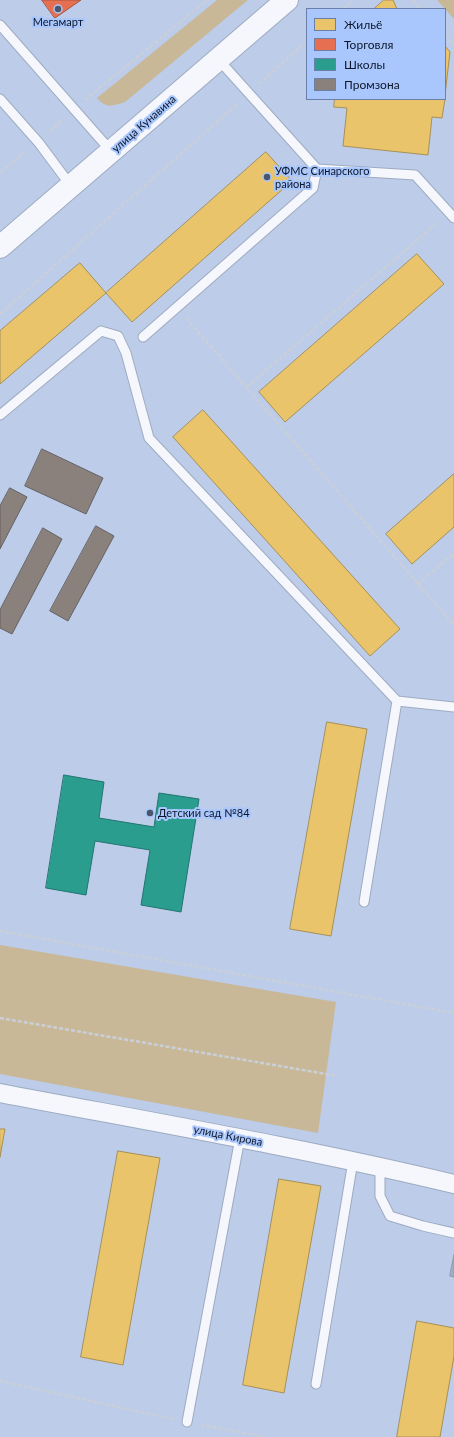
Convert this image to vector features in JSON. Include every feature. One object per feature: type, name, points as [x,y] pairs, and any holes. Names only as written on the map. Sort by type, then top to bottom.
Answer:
[{"type":"main road","name":"улица Кунавина","points":[[0,247],[287,0]]},
{"type":"street","name":"улица Кирова","points":[[0,1093],[240,1138],[353,1161],[454,1184]]},
{"type":"lane","points":[[0,25],[111,152]]},
{"type":"lane","points":[[218,59],[317,169],[415,175],[451,215]]},
{"type":"lane","points":[[0,99],[39,143],[71,186]]},
{"type":"lane","points":[[143,337],[178,308],[313,188],[317,169]]},
{"type":"lane","points":[[0,415],[100,331],[118,336],[126,353],[149,438],[397,701],[454,707]]},
{"type":"lane","points":[[364,902],[397,701]]},
{"type":"lane","points":[[187,1422],[240,1138]]},
{"type":"lane","points":[[316,1384],[353,1161]]},
{"type":"lane","points":[[380,1167],[380,1196],[390,1216],[423,1226],[454,1232]]},
{"type":"path","points":[[0,173],[25,151],[39,143],[74,109],[207,0]]},
{"type":"path","points":[[344,8],[353,0]]},
{"type":"path","points":[[413,0],[420,8]]},
{"type":"path","points":[[446,36],[454,45]]},
{"type":"path","points":[[0,314],[306,42]]},
{"type":"path","points":[[247,387],[451,215]]},
{"type":"path","points":[[178,308],[454,625]]},
{"type":"path","points":[[418,584],[454,552]]},
{"type":"path","points":[[0,931],[454,1013]]},
{"type":"path","points":[[0,1018],[338,1076]]},
{"type":"path","points":[[0,1381],[187,1422],[266,1437]]},
{"type":"shaded area","points":[[217,0],[248,0],[125,102],[110,106],[104,104],[97,98]]},
{"type":"shaded area","points":[[437,0],[454,0],[454,19],[446,10],[446,8],[444,8]]},
{"type":"shaded area","points":[[0,945],[336,1002],[318,1133],[0,1074]]},
{"type":"building: Жильё","points":[[384,0],[393,0],[397,8],[375,8]]},
{"type":"building: Жильё","points":[[446,47],[450,52],[446,86]]},
{"type":"building: Жильё","points":[[335,100],[445,100],[442,118],[432,117],[428,155],[343,146],[347,108],[334,107]]},
{"type":"building: Жильё","points":[[266,152],[292,181],[132,322],[106,293]]},
{"type":"building: Жильё","points":[[417,254],[444,284],[285,422],[259,392]]},
{"type":"building: Жильё","points":[[80,263],[106,293],[0,384],[0,331]]},
{"type":"building: Жильё","points":[[203,410],[400,629],[370,656],[173,437]]},
{"type":"building: Жильё","points":[[454,474],[454,527],[412,564],[386,534]]},
{"type":"building: Жильё","points":[[327,722],[367,729],[331,936],[290,929]]},
{"type":"building: Жильё","points":[[0,1129],[5,1129],[0,1157]]},
{"type":"building: Жильё","points":[[118,1151],[160,1158],[123,1365],[81,1357]]},
{"type":"building: Жильё","points":[[279,1179],[321,1186],[284,1393],[243,1385]]},
{"type":"building: Жильё","points":[[417,1321],[454,1328],[454,1356],[440,1437],[397,1437]]},
{"type":"building: Торговля","name":"Мегамарт","points":[[42,0],[81,0],[55,18]]},
{"type":"building: Школы","points":[[64,775],[104,782],[99,818],[154,827],[159,793],[199,799],[181,912],[141,905],[150,850],[95,841],[86,895],[46,888]]},
{"type":"building: Промзона","points":[[42,449],[103,478],[86,514],[25,486]]},
{"type":"building: Промзона","points":[[10,488],[27,497],[0,549],[0,506]]},
{"type":"building: Промзона","points":[[96,526],[114,536],[68,621],[50,611]]},
{"type":"building: Промзона","points":[[43,528],[62,539],[12,634],[0,628],[0,610]]},
{"type":"building: Прочее","points":[[454,1255],[454,1277],[450,1276]]},
{"type":"place","name":"Мегамарт","points":[[58,9]]},
{"type":"place","name":"УФМС Синарского района","points":[[267,177]]},
{"type":"place","name":"Детский сад №84","points":[[150,813]]}]
